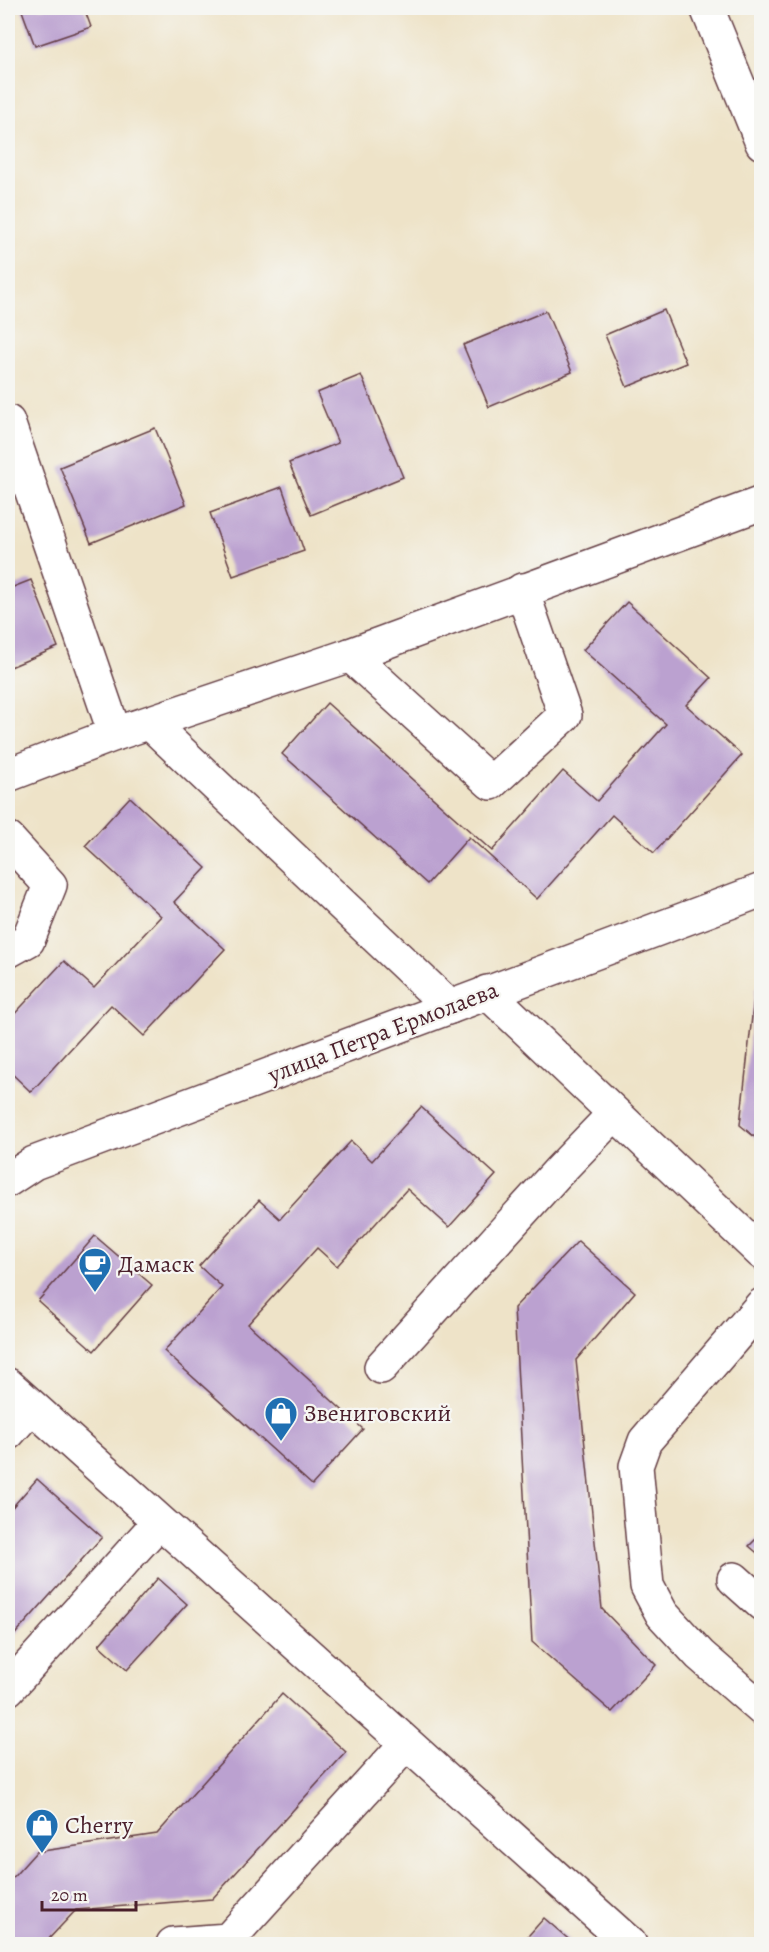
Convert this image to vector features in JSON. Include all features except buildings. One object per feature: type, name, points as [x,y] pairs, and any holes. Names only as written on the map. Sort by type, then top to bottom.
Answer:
[{"type":"street","points":[[707,8],[762,143]]},
{"type":"street","points":[[8,422],[115,734]]},
{"type":"street","points":[[8,776],[115,734],[350,655],[761,504]]},
{"type":"street","points":[[350,655],[491,783],[565,715],[522,590]]},
{"type":"street","points":[[150,723],[450,1007]]},
{"type":"street","points":[[8,839],[50,885],[28,940],[8,951]]},
{"type":"street","name":"улица Петра Ермолаева","points":[[8,1180],[34,1163],[762,890]]},
{"type":"street","points":[[487,992],[762,1253]]},
{"type":"street","points":[[381,1367],[558,1172],[614,1114]]},
{"type":"street","points":[[762,1305],[645,1441],[636,1466],[647,1586],[662,1614],[669,1622],[700,1655],[762,1709]]},
{"type":"street","points":[[8,1385],[630,1944]]},
{"type":"street","points":[[8,1433],[31,1407]]},
{"type":"street","points":[[8,1689],[159,1522]]},
{"type":"street","points":[[734,1579],[762,1604]]},
{"type":"street","points":[[173,1944],[228,1940],[406,1744]]},
{"type":"place","name":"Дамаск","points":[[95,1293]]},
{"type":"place","name":"Звениговский","points":[[281,1442]]},
{"type":"place","name":"Cherry","points":[[42,1854]]}]
